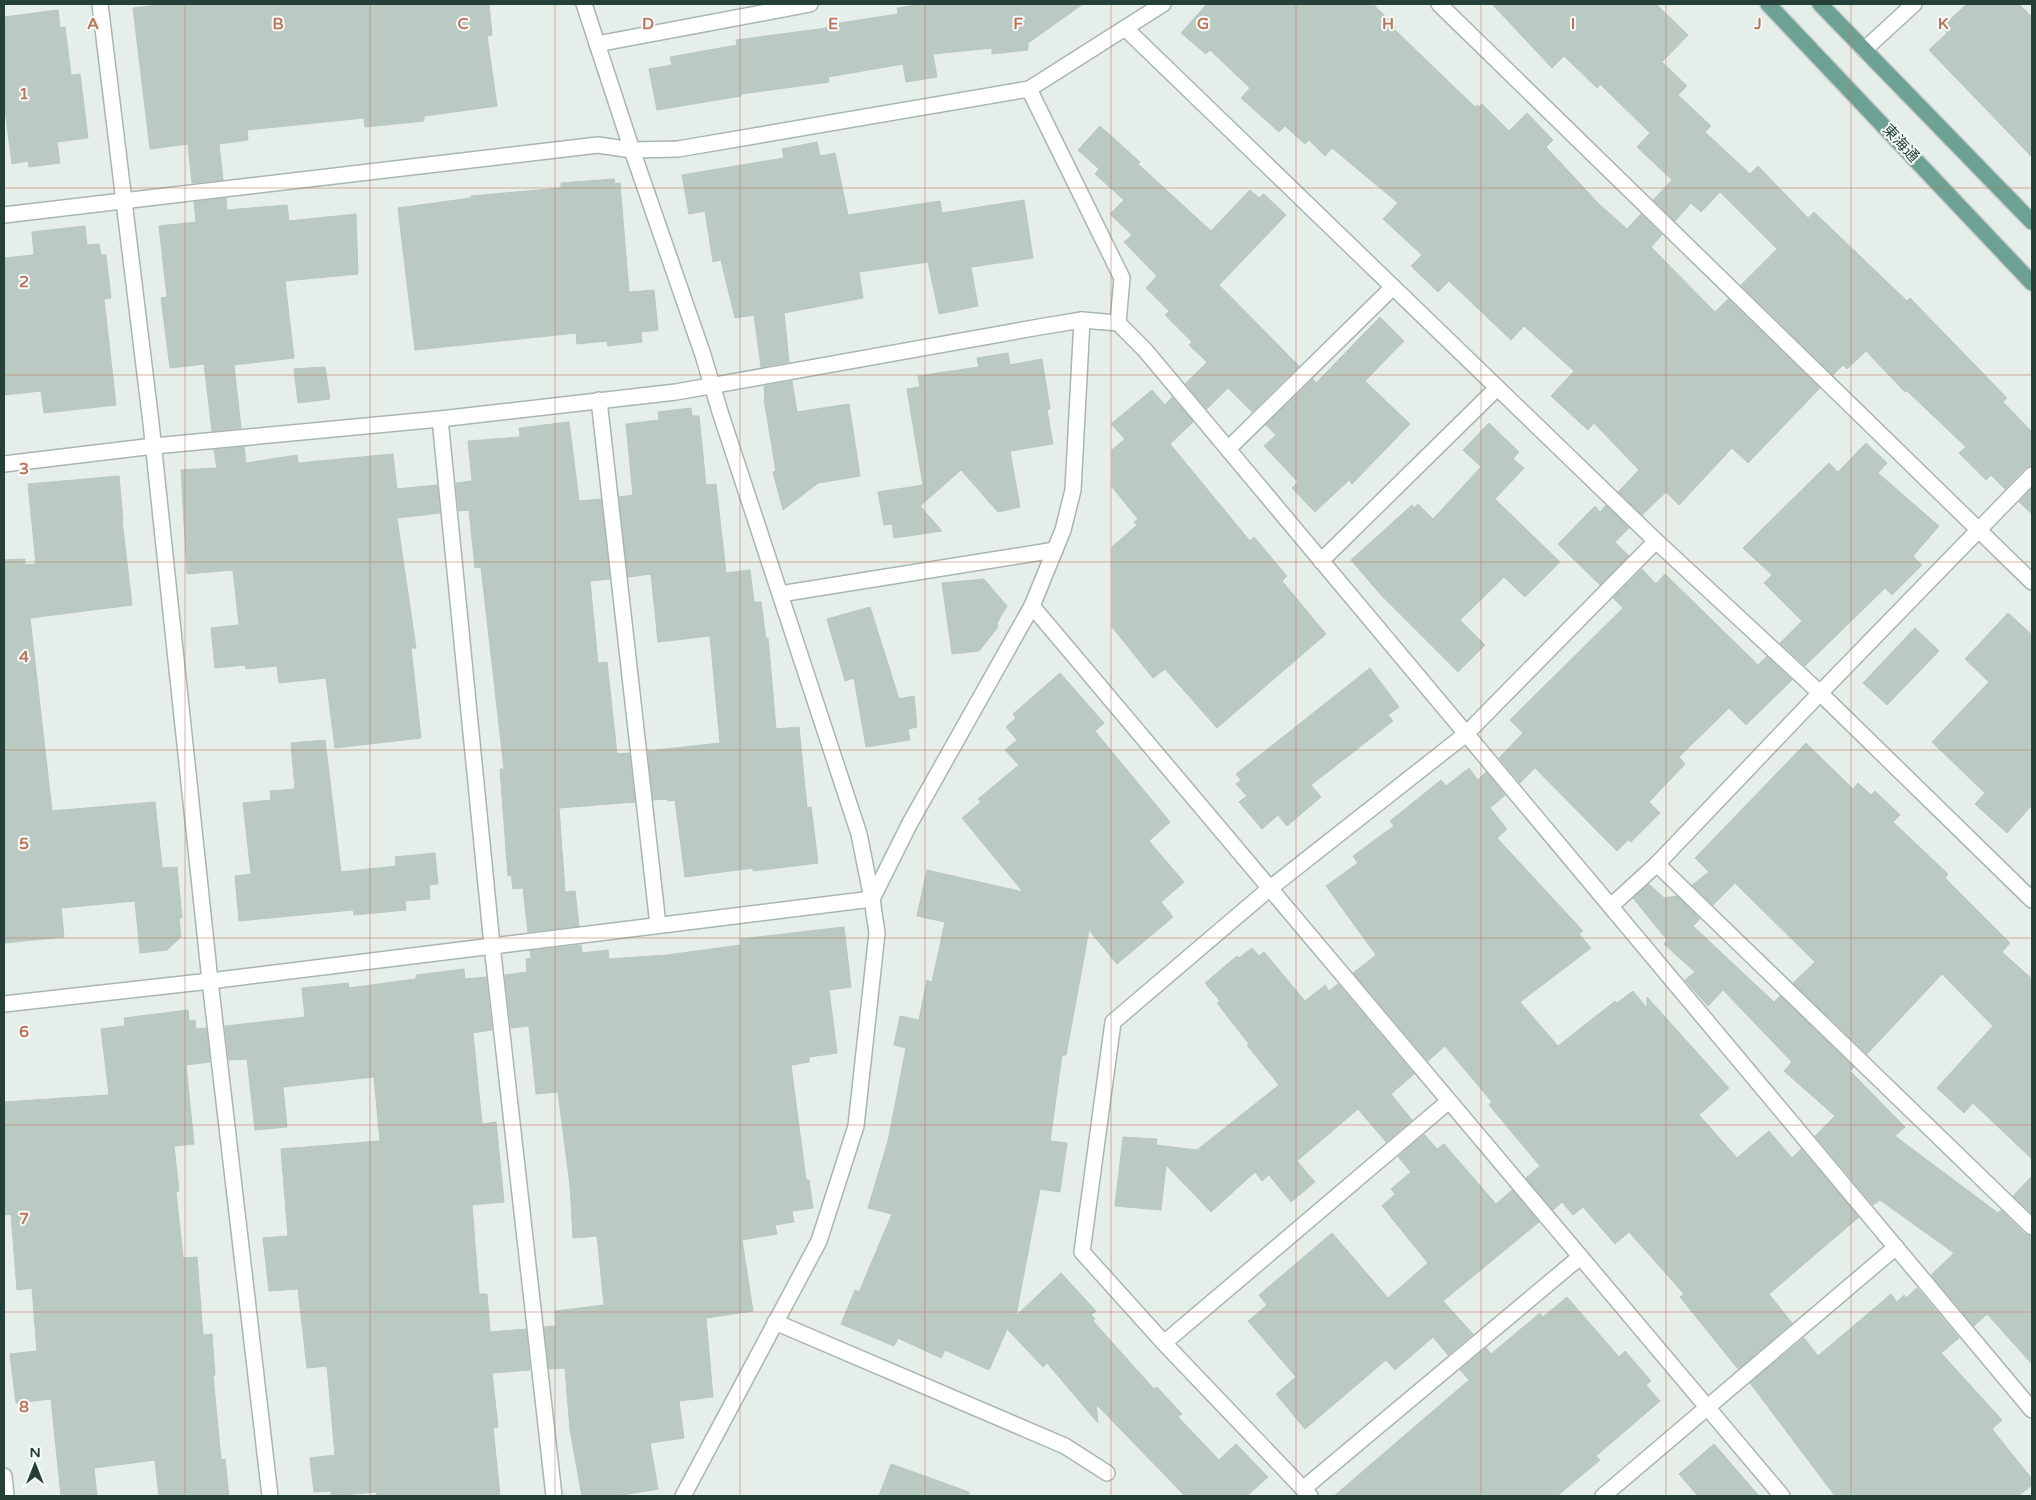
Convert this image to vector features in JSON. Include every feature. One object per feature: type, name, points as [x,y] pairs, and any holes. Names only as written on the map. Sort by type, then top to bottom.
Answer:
[{"type":"main road","name":"東海通","points":[[1768,4],[2032,283]]},
{"type":"main road","points":[[1820,4],[2032,222]]},
{"type":"street","points":[[100,4],[154,446],[210,981],[270,1496]]},
{"type":"street","points":[[584,4],[703,355],[859,834],[872,899],[876,933],[856,1126],[819,1241],[683,1496]]},
{"type":"street","points":[[597,44],[810,4]]},
{"type":"street","points":[[4,215],[598,145],[632,150],[678,149],[1029,89],[1163,4]]},
{"type":"street","points":[[1439,4],[2032,582]]},
{"type":"street","points":[[1864,50],[1914,4]]},
{"type":"street","points":[[1126,29],[1656,541],[1820,693],[2032,900]]},
{"type":"street","points":[[1029,89],[1122,278],[1118,323]]},
{"type":"street","points":[[1228,449],[1393,287]]},
{"type":"street","points":[[872,899],[915,815],[1032,606],[1063,530],[1073,490],[1082,320]]},
{"type":"street","points":[[4,464],[154,446],[440,419],[712,386],[768,374],[1082,320],[1118,323],[1146,350],[2032,1410]]},
{"type":"street","points":[[1321,561],[1497,388]]},
{"type":"street","points":[[600,400],[658,925]]},
{"type":"street","points":[[440,419],[492,945],[554,1496]]},
{"type":"street","points":[[1611,906],[1657,864],[1820,693],[2032,476]]},
{"type":"street","points":[[1580,1257],[1307,1492],[1164,1343],[1082,1252],[1113,1022],[1269,889],[1466,734],[1656,541]]},
{"type":"street","points":[[780,594],[1055,550]]},
{"type":"street","points":[[1032,606],[1782,1496]]},
{"type":"street","points":[[1657,864],[2032,1227]]},
{"type":"street","points":[[4,1004],[210,981],[872,899]]},
{"type":"street","points":[[1164,1343],[1449,1101]]},
{"type":"street","points":[[1603,1496],[1896,1248]]},
{"type":"street","points":[[775,1322],[1065,1446],[1107,1473]]},
{"type":"street","points":[[4,1476],[6,1496]]},
{"type":"building","points":[[166,4],[489,4],[492,35],[487,36],[497,106],[424,116],[424,121],[365,127],[364,118],[247,130],[248,140],[219,144],[223,180],[192,183],[188,144],[150,149],[133,8]]},
{"type":"building","points":[[922,4],[1083,4],[1028,43],[1028,50],[992,54],[992,48],[933,54],[937,77],[906,82],[903,64],[828,77],[829,82],[741,94],[741,96],[657,110],[649,69],[672,65],[670,57],[737,45],[736,40],[827,28],[827,25],[898,14],[897,8]]},
{"type":"building","points":[[1207,4],[1373,4],[1396,27],[1394,29],[1475,107],[1477,105],[1479,107],[1482,104],[1509,131],[1527,113],[1553,140],[1546,147],[1598,203],[1627,229],[1641,214],[1662,235],[1651,247],[1715,312],[1728,299],[1820,388],[1748,463],[1732,448],[1679,505],[1666,492],[1642,515],[1618,492],[1639,470],[1594,423],[1588,430],[1551,396],[1574,371],[1524,326],[1511,340],[1449,281],[1438,292],[1411,266],[1422,255],[1383,219],[1398,203],[1332,148],[1325,156],[1309,140],[1305,144],[1285,126],[1279,132],[1241,98],[1250,88],[1210,50],[1206,54],[1181,33]]},
{"type":"building","points":[[1492,4],[1656,4],[1688,35],[1662,62],[1687,86],[1678,95],[1711,126],[1705,132],[1750,174],[1758,166],[1808,218],[1814,212],[1907,301],[1910,298],[2007,398],[2003,402],[2032,432],[2032,466],[2025,468],[2005,489],[1991,475],[1986,480],[1959,453],[1966,447],[1906,390],[1905,392],[1866,351],[1847,369],[1843,365],[1833,375],[1741,285],[1777,249],[1720,192],[1701,212],[1691,203],[1675,221],[1653,200],[1672,180],[1637,147],[1650,133],[1600,84],[1597,88],[1564,56],[1552,68]]},
{"type":"building","points":[[1967,4],[2019,4],[2032,17],[2032,157],[1929,50],[1947,33],[1942,27]]},
{"type":"building","points":[[58,10],[60,28],[65,27],[71,75],[80,74],[88,138],[57,142],[60,163],[29,167],[28,161],[12,164],[4,102],[4,17]]},
{"type":"building","points":[[1100,126],[1211,231],[1250,190],[1259,198],[1264,194],[1286,215],[1219,285],[1299,366],[1252,412],[1228,388],[1207,409],[1185,384],[1207,362],[1189,345],[1192,342],[1165,315],[1169,311],[1146,288],[1157,276],[1124,242],[1132,235],[1110,214],[1124,200],[1095,174],[1099,169],[1078,150]]},
{"type":"building","points":[[817,142],[820,156],[835,153],[848,215],[940,201],[942,213],[1024,200],[1033,258],[971,267],[978,306],[939,314],[928,262],[859,272],[863,298],[784,313],[789,362],[761,367],[754,315],[735,318],[721,260],[713,262],[705,211],[689,214],[682,175],[784,158],[782,149]]},
{"type":"building","points":[[614,179],[615,184],[620,183],[629,292],[654,290],[658,330],[641,332],[642,342],[608,346],[607,341],[577,344],[576,333],[415,350],[398,208],[471,198],[471,196],[561,188],[561,183]]},
{"type":"building","points":[[226,198],[227,210],[287,205],[289,221],[356,214],[358,274],[285,281],[294,358],[234,365],[241,428],[212,431],[204,364],[170,368],[161,298],[167,297],[159,226],[196,222],[194,202]]},
{"type":"building","points":[[85,226],[87,245],[99,244],[101,255],[106,255],[111,298],[104,299],[116,405],[44,413],[41,391],[4,395],[4,258],[34,255],[32,232]]},
{"type":"building","points":[[1380,317],[1404,341],[1365,381],[1410,424],[1352,484],[1349,480],[1315,512],[1292,488],[1298,482],[1264,446],[1276,435],[1266,425],[1313,379],[1316,383]]},
{"type":"building","points":[[1008,353],[1010,365],[1042,359],[1050,409],[1047,410],[1053,444],[1010,451],[1020,507],[998,512],[961,470],[920,506],[942,531],[894,538],[892,524],[884,525],[878,492],[923,485],[907,389],[920,387],[918,376],[979,367],[977,358]]},
{"type":"building","points":[[325,367],[330,399],[298,403],[294,369]]},
{"type":"building","points":[[792,381],[797,412],[849,404],[860,476],[818,483],[783,510],[773,472],[776,471],[764,399],[764,386]]},
{"type":"building","points":[[1152,390],[1165,405],[1172,397],[1193,422],[1170,444],[1250,541],[1254,537],[1287,576],[1282,581],[1326,634],[1217,728],[1165,669],[1153,678],[1112,627],[1112,547],[1137,525],[1134,522],[1138,519],[1112,487],[1112,450],[1125,439],[1111,424]]},
{"type":"building","points":[[691,408],[692,416],[699,416],[706,485],[716,484],[726,573],[750,570],[754,602],[761,602],[766,639],[768,638],[776,729],[799,727],[807,808],[811,807],[818,863],[753,871],[753,868],[685,877],[675,800],[653,800],[648,751],[720,743],[710,636],[658,642],[651,574],[628,577],[619,497],[633,495],[626,424],[659,420],[658,412]]},
{"type":"building","points":[[569,422],[579,501],[601,499],[610,579],[590,581],[598,663],[607,662],[617,754],[629,753],[635,802],[559,808],[565,892],[575,891],[579,926],[528,932],[523,888],[513,889],[511,875],[508,876],[500,769],[504,769],[481,567],[475,568],[469,510],[459,511],[456,483],[472,481],[468,441],[520,437],[519,428]]},
{"type":"building","points":[[1489,423],[1519,452],[1513,459],[1524,468],[1495,499],[1560,562],[1525,597],[1504,577],[1460,620],[1485,645],[1458,672],[1382,596],[1351,560],[1412,505],[1414,508],[1418,504],[1433,519],[1481,467],[1463,450]]},
{"type":"building","points":[[1866,443],[1887,463],[1878,473],[1939,526],[1913,556],[1922,565],[1892,595],[1885,588],[1805,666],[1780,643],[1802,621],[1764,583],[1772,575],[1743,548],[1829,463],[1838,472]]},
{"type":"building","points":[[244,447],[246,463],[297,455],[298,463],[393,454],[397,489],[437,485],[440,513],[397,518],[416,648],[411,648],[421,738],[335,748],[326,678],[279,683],[277,666],[246,669],[245,665],[215,668],[211,628],[239,625],[233,570],[187,574],[181,470],[217,468],[214,450]]},
{"type":"building","points":[[119,476],[122,521],[132,605],[30,618],[52,811],[155,802],[162,868],[177,867],[182,918],[179,918],[181,937],[167,950],[140,953],[135,901],[61,908],[64,937],[4,943],[4,560],[25,559],[25,565],[36,564],[28,484]]},
{"type":"building","points":[[2032,488],[2032,514],[2019,502]]},
{"type":"building","points":[[1606,505],[1629,528],[1615,542],[1629,556],[1600,585],[1558,544],[1595,506],[1600,512]]},
{"type":"building","points":[[1642,569],[1656,584],[1665,574],[1758,665],[1767,656],[1792,680],[1746,725],[1729,708],[1679,757],[1685,764],[1649,802],[1660,813],[1631,842],[1628,840],[1617,851],[1535,768],[1520,783],[1499,758],[1523,733],[1510,720],[1623,608],[1613,598]]},
{"type":"building","points":[[984,579],[1007,606],[997,623],[998,627],[979,651],[952,654],[942,583]]},
{"type":"building","points":[[870,607],[899,699],[914,696],[917,727],[908,729],[910,740],[866,747],[854,678],[845,681],[827,619]]},
{"type":"building","points":[[2008,613],[2032,635],[2032,805],[2007,833],[1975,804],[1985,793],[1932,742],[1989,682],[1965,659]]},
{"type":"building","points":[[1915,628],[1939,651],[1887,705],[1863,683]]},
{"type":"building","points":[[1370,668],[1399,707],[1388,715],[1393,721],[1311,785],[1321,797],[1287,826],[1278,815],[1262,829],[1239,802],[1247,796],[1236,784],[1241,780],[1236,774]]},
{"type":"building","points":[[1060,673],[1104,723],[1095,731],[1170,822],[1149,841],[1184,882],[1161,902],[1173,917],[1117,964],[1089,930],[1066,1055],[1062,1055],[1050,1141],[1067,1143],[1060,1192],[1040,1189],[1016,1316],[1061,1273],[1096,1311],[1091,1315],[1095,1319],[1093,1321],[1154,1389],[1157,1387],[1182,1414],[1178,1417],[1219,1460],[1236,1444],[1268,1477],[1247,1496],[1185,1496],[1096,1404],[1098,1423],[1047,1363],[1043,1367],[1007,1329],[989,1370],[945,1350],[941,1358],[898,1338],[894,1346],[841,1324],[855,1290],[859,1292],[892,1214],[868,1208],[888,1141],[906,1048],[894,1045],[900,1016],[919,1020],[927,980],[932,982],[945,922],[917,916],[927,870],[1023,892],[962,818],[981,802],[978,799],[1019,765],[1005,750],[1017,740],[1006,727],[1016,718],[1013,714]]},
{"type":"building","points":[[325,740],[341,872],[396,866],[395,857],[435,853],[438,884],[429,885],[430,899],[405,901],[406,910],[354,915],[353,910],[239,921],[235,876],[251,874],[243,803],[271,800],[270,791],[295,789],[291,743]]},
{"type":"building","points":[[1806,743],[1853,789],[1858,783],[1871,795],[1875,791],[1900,815],[1893,822],[1948,874],[1945,878],[2010,943],[2002,952],[2032,979],[2032,1159],[1973,1103],[1964,1113],[1937,1088],[1993,1026],[1942,974],[1867,1054],[1793,983],[1815,962],[1735,883],[1713,905],[1692,885],[1709,872],[1695,858]]},
{"type":"building","points":[[1469,768],[1478,780],[1486,772],[1505,795],[1490,808],[1507,829],[1497,838],[1583,931],[1579,934],[1591,948],[1520,1002],[1558,1046],[1615,1001],[1617,1003],[1633,991],[1647,1008],[1647,997],[1729,1088],[1699,1115],[1737,1158],[1769,1131],[1792,1158],[1801,1149],[1859,1217],[1769,1294],[1792,1323],[1738,1369],[1680,1297],[1684,1294],[1629,1232],[1615,1244],[1583,1207],[1573,1215],[1562,1202],[1553,1210],[1526,1178],[1540,1166],[1489,1105],[1492,1102],[1445,1046],[1428,1061],[1353,973],[1376,955],[1326,886],[1358,863],[1353,856],[1394,826],[1390,821],[1441,780],[1446,786]]},
{"type":"building","points":[[1649,884],[1664,898],[1677,896],[1700,919],[1693,926],[1774,1002],[1780,996],[1854,1067],[1850,1071],[1905,1127],[1895,1136],[1998,1213],[2001,1210],[2025,1234],[2032,1236],[2032,1364],[1987,1314],[1974,1326],[1931,1275],[1954,1253],[1880,1200],[1873,1205],[1815,1136],[1835,1116],[1784,1071],[1792,1062],[1723,990],[1708,1006],[1685,980],[1695,972],[1664,944],[1667,940],[1633,898]]},
{"type":"building","points":[[844,927],[851,987],[829,990],[837,1053],[809,1057],[809,1062],[791,1065],[806,1180],[809,1180],[813,1208],[792,1211],[794,1222],[775,1225],[777,1234],[742,1240],[753,1311],[706,1318],[713,1397],[679,1401],[684,1438],[650,1443],[658,1489],[617,1496],[582,1496],[570,1430],[565,1368],[549,1369],[544,1327],[556,1326],[555,1311],[604,1305],[597,1236],[573,1238],[570,1185],[558,1092],[536,1094],[529,1026],[511,1028],[505,975],[527,972],[526,959],[531,958],[530,951],[581,945],[582,953],[608,950],[609,959],[667,955],[741,945],[741,939]]},
{"type":"building","points":[[1252,948],[1259,956],[1264,952],[1305,1001],[1325,985],[1329,991],[1338,984],[1414,1074],[1391,1094],[1412,1120],[1386,1142],[1358,1109],[1297,1161],[1315,1182],[1291,1202],[1269,1175],[1262,1181],[1255,1172],[1211,1212],[1166,1165],[1161,1210],[1115,1206],[1123,1137],[1157,1139],[1156,1145],[1197,1150],[1279,1085],[1247,1045],[1249,1044],[1217,1003],[1220,1001],[1205,983],[1237,956],[1239,958]]},
{"type":"building","points":[[464,969],[465,979],[486,977],[492,1030],[473,1033],[482,1124],[496,1122],[504,1202],[472,1205],[479,1294],[487,1294],[490,1332],[526,1329],[530,1370],[492,1373],[498,1427],[493,1428],[500,1496],[377,1496],[376,1492],[331,1496],[331,1491],[314,1492],[310,1458],[335,1455],[327,1366],[307,1368],[298,1289],[269,1291],[263,1238],[288,1236],[281,1149],[380,1141],[374,1077],[283,1087],[287,1127],[255,1130],[247,1059],[229,1060],[225,1026],[305,1017],[302,988],[348,983],[349,988],[416,979],[416,975]]},
{"type":"building","points":[[188,1010],[189,1021],[195,1020],[196,1029],[206,1028],[210,1062],[186,1065],[194,1144],[174,1146],[179,1191],[176,1192],[183,1258],[197,1257],[203,1335],[212,1334],[215,1375],[213,1375],[221,1460],[225,1459],[229,1496],[159,1496],[155,1460],[94,1468],[97,1496],[61,1496],[51,1399],[16,1403],[10,1354],[37,1351],[32,1288],[17,1290],[11,1214],[4,1215],[4,1102],[109,1095],[101,1029],[125,1026],[124,1018]]},
{"type":"building","points":[[1424,1134],[1437,1149],[1444,1144],[1496,1204],[1512,1190],[1539,1222],[1443,1301],[1473,1334],[1448,1355],[1433,1337],[1395,1370],[1386,1360],[1305,1429],[1276,1394],[1296,1377],[1248,1321],[1267,1305],[1259,1295],[1332,1233],[1388,1298],[1428,1263],[1382,1206],[1395,1194],[1391,1189],[1411,1172],[1398,1157]]},
{"type":"building","points":[[2032,1176],[2032,1214],[2013,1196]]},
{"type":"building","points":[[1917,1288],[1959,1338],[1941,1353],[2002,1420],[1992,1429],[2032,1479],[2032,1485],[2018,1496],[1835,1496],[1750,1383],[1804,1338],[1818,1356],[1891,1294],[1897,1302],[1904,1295],[1906,1298]]},
{"type":"building","points":[[1567,1297],[1619,1357],[1625,1351],[1651,1381],[1646,1385],[1660,1401],[1596,1456],[1600,1460],[1557,1496],[1334,1496],[1469,1380],[1460,1370],[1486,1348],[1491,1354],[1540,1313],[1543,1317]]},
{"type":"building","points":[[1714,1444],[1759,1496],[1698,1496],[1679,1474]]},
{"type":"building","points":[[891,1464],[969,1492],[969,1496],[879,1496]]}]
